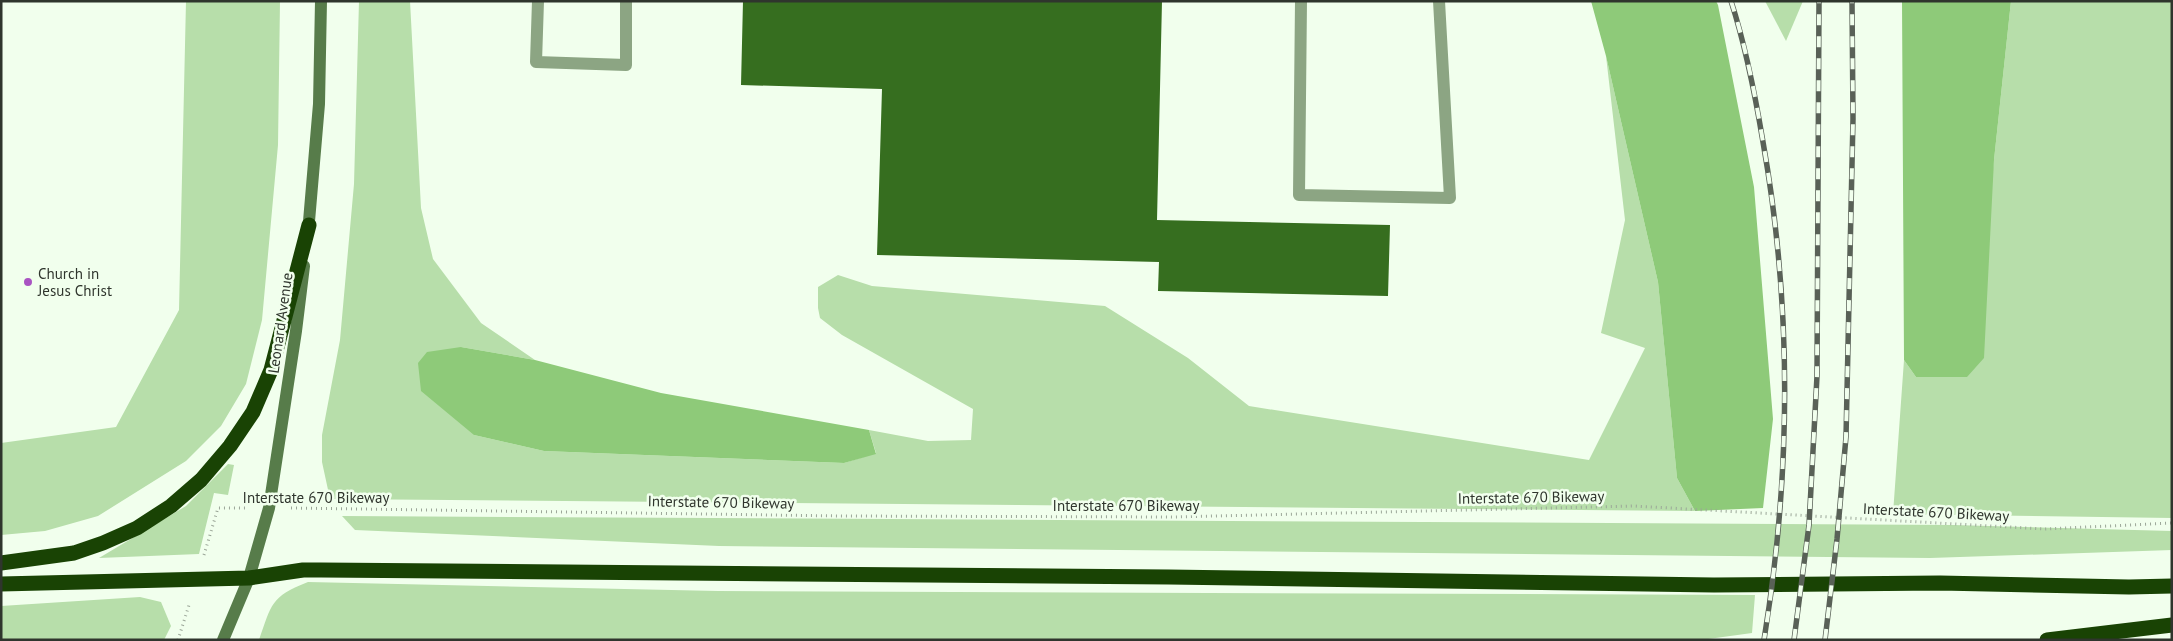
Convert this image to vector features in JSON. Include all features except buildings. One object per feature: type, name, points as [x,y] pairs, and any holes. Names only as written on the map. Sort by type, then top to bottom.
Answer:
[{"type":"highway","points":[[1,563],[74,554],[103,543],[137,528],[171,506],[201,480],[230,446],[253,412],[271,370],[308,225]]},
{"type":"highway","points":[[1,584],[248,578],[303,570],[321,570],[1159,577],[1714,585],[1940,583],[2130,588],[2172,586]]},
{"type":"highway","points":[[2047,640],[2172,625]]},
{"type":"main road","name":"Leonard Avenue","points":[[223,640],[248,578],[269,508],[296,331],[308,225],[319,104],[321,1]]},
{"type":"lane","points":[[538,1],[536,62],[626,65],[626,1]]},
{"type":"lane","points":[[1301,1],[1299,195],[1450,198],[1439,1]]},
{"type":"path","name":"Interstate 670 Bikeway","points":[[178,640],[218,508],[841,516],[1174,517],[1634,506],[2045,529],[2172,523]]},
{"type":"green space","points":[[186,1],[280,1],[278,145],[262,320],[246,384],[221,426],[186,461],[98,516],[45,531],[1,535],[1,443],[116,427],[179,310]]},
{"type":"green space","points":[[359,1],[410,1],[421,208],[433,259],[481,323],[535,360],[461,347],[474,435],[544,451],[844,463],[876,453],[869,430],[928,441],[971,440],[973,409],[842,335],[820,318],[818,287],[838,275],[872,286],[1105,306],[1188,358],[1249,406],[1589,460],[1645,348],[1601,333],[1625,220],[1606,56],[1658,282],[1677,478],[1695,511],[330,499],[322,462],[322,435],[340,340],[354,184]]},
{"type":"green space","points":[[1591,1],[1716,1],[1718,5],[1754,187],[1773,419],[1763,508],[1695,511],[1677,478],[1658,282],[1606,56]]},
{"type":"green space","points":[[1765,1],[1803,1],[1786,41]]},
{"type":"green space","points":[[1902,1],[2011,1],[1994,160],[1984,358],[1967,377],[1916,377],[1904,360]]},
{"type":"green space","points":[[2011,1],[2172,1],[2172,518],[1893,514],[1904,360],[1916,377],[1967,377],[1994,160]]},
{"type":"green space","points":[[461,347],[535,360],[661,393],[869,430],[876,454],[844,463],[544,451],[474,435],[421,391],[418,363],[427,352]]},
{"type":"green space","points":[[228,464],[234,465],[228,495],[214,493],[199,554],[99,558],[186,506]]},
{"type":"green space","points":[[342,516],[1954,525],[2172,531],[2172,550],[1930,558],[719,546],[355,530]]},
{"type":"green space","points":[[308,582],[718,591],[1755,595],[1752,633],[1701,640],[259,640],[270,610],[279,597]]},
{"type":"green space","points":[[140,597],[161,602],[171,626],[164,640],[1,640],[1,606]]},
{"type":"railway","points":[[1731,1],[1750,71],[1763,142],[1779,266],[1783,328],[1783,453],[1773,578],[1764,640]]},
{"type":"railway","points":[[1794,640],[1809,525],[1817,376],[1819,1]]},
{"type":"railway","points":[[1825,640],[1837,539],[1846,437],[1853,119],[1852,1]]},
{"type":"place","name":"Church in Jesus Christ","points":[[28,282]]}]
